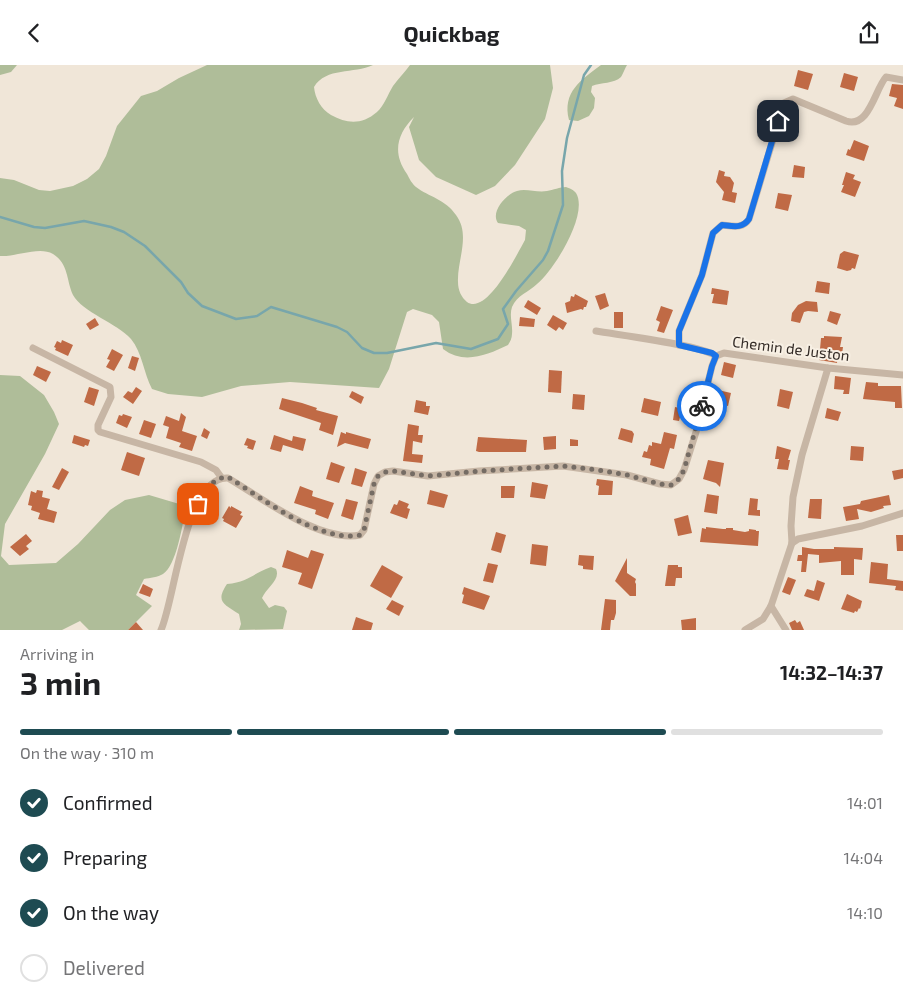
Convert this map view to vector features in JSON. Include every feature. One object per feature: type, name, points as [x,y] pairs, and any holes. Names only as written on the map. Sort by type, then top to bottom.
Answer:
[{"type":"street","points":[[679,345],[679,331],[702,275],[713,233],[722,225],[740,226],[746,224],[749,219],[786,100],[793,99],[854,123],[865,117],[886,77],[903,80]]},
{"type":"street","points":[[596,331],[679,345],[712,353],[716,356]]},
{"type":"street","points":[[33,348],[110,387],[110,397],[98,425],[100,432],[201,463],[216,470],[221,477],[214,481],[206,490],[190,518],[179,557],[166,619],[161,630]]},
{"type":"street","name":"Chemin de Juston","points":[[221,477],[228,477],[286,514],[309,526],[352,536],[360,535],[364,530],[374,484],[378,476],[385,472],[393,471],[428,476],[563,466],[627,475],[671,485],[679,479],[684,470],[696,432],[712,366],[716,356],[724,353],[828,368],[903,375]]},
{"type":"street","points":[[745,630],[763,619],[772,606],[792,543],[793,497],[802,455],[828,368]]},
{"type":"street","points":[[792,543],[798,539],[862,526],[903,513]]},
{"type":"street","points":[[772,606],[786,630]]},
{"type":"green space","points":[[0,65],[17,65],[11,72],[0,75]]},
{"type":"green space","points":[[207,65],[373,65],[326,76],[314,87],[319,103],[327,113],[343,120],[354,122],[366,119],[379,109],[393,86],[410,65],[550,65],[553,88],[545,119],[515,165],[495,186],[476,195],[436,177],[419,160],[409,127],[414,117],[408,123],[398,144],[399,159],[413,184],[447,205],[460,223],[463,239],[458,285],[459,291],[467,302],[475,304],[492,292],[501,282],[525,240],[526,230],[519,226],[498,223],[496,219],[500,204],[508,196],[520,190],[549,191],[561,187],[566,187],[576,193],[579,202],[578,214],[568,241],[544,277],[514,303],[511,314],[512,335],[508,345],[476,357],[459,357],[451,354],[443,349],[439,322],[432,315],[413,309],[407,312],[389,369],[379,388],[290,382],[241,386],[202,397],[168,394],[152,389],[138,350],[131,339],[125,333],[84,307],[73,295],[65,267],[58,258],[53,254],[41,251],[0,256],[0,178],[14,180],[39,190],[50,191],[73,186],[87,179],[99,169],[117,126],[141,96],[157,91]]},
{"type":"green space","points":[[601,65],[627,65],[618,79],[592,86],[591,92],[595,98],[594,108],[589,116],[578,121],[569,120],[568,102],[571,94],[580,82]]},
{"type":"green space","points":[[0,375],[20,376],[44,395],[59,424],[45,454],[5,524],[1,556],[9,565],[56,563],[78,544],[110,510],[125,500],[149,495],[186,506],[179,543],[172,562],[163,574],[144,579],[136,595],[152,606],[128,630],[89,630],[80,621],[62,630],[0,630]]},
{"type":"green space","points":[[271,567],[276,569],[276,577],[262,598],[269,608],[275,605],[284,607],[287,611],[283,629],[239,630],[241,624],[239,614],[223,602],[223,590],[227,584],[241,581]]},
{"type":"building","points":[[798,70],[813,74],[808,90],[794,86]]},
{"type":"building","points":[[844,73],[858,77],[854,91],[840,87]]},
{"type":"building","points":[[892,84],[903,85],[903,109],[894,106],[897,98],[889,96]]},
{"type":"building","points":[[854,140],[869,146],[864,161],[846,155]]},
{"type":"building","points":[[794,165],[805,167],[804,178],[792,177]]},
{"type":"building","points":[[719,170],[725,172],[724,176],[730,177],[734,183],[732,192],[737,193],[735,203],[722,200],[724,192],[716,182]]},
{"type":"building","points":[[846,172],[855,175],[853,179],[861,182],[855,197],[841,192]]},
{"type":"building","points":[[778,193],[792,195],[788,211],[775,208]]},
{"type":"building","points":[[844,251],[859,255],[855,269],[852,268],[847,271],[837,268],[840,254]]},
{"type":"building","points":[[817,281],[830,283],[829,294],[815,292]]},
{"type":"building","points":[[712,288],[729,291],[727,305],[712,303],[714,294],[711,294]]},
{"type":"building","points":[[605,293],[609,306],[600,310],[595,296]]},
{"type":"building","points":[[575,294],[588,301],[586,307],[583,310],[567,313],[565,303],[570,301],[571,296],[574,297]]},
{"type":"building","points":[[528,300],[541,308],[537,315],[524,307]]},
{"type":"building","points":[[806,301],[817,302],[818,312],[804,312],[800,323],[791,321],[792,313],[798,305]]},
{"type":"building","points":[[661,306],[673,310],[664,333],[657,331],[660,322],[656,320]]},
{"type":"building","points":[[830,311],[841,314],[837,325],[827,321]]},
{"type":"building","points":[[614,312],[623,312],[623,328],[614,328]]},
{"type":"building","points":[[553,315],[567,323],[563,330],[559,327],[556,331],[547,325]]},
{"type":"building","points":[[520,317],[535,319],[534,327],[519,326]]},
{"type":"building","points":[[95,318],[99,325],[90,330],[86,324]]},
{"type":"building","points":[[824,336],[842,337],[840,347],[843,347],[842,354],[838,353],[837,363],[819,360],[821,338],[824,338]]},
{"type":"building","points":[[62,340],[73,345],[68,356],[55,350],[56,348],[54,347],[57,341],[61,343]]},
{"type":"building","points":[[112,349],[123,355],[114,371],[106,367],[110,360],[107,359]]},
{"type":"building","points":[[132,356],[139,358],[135,371],[128,368]]},
{"type":"building","points":[[724,362],[736,365],[733,378],[721,375]]},
{"type":"building","points":[[37,366],[51,372],[46,382],[33,375]]},
{"type":"building","points":[[549,370],[562,371],[561,393],[548,392]]},
{"type":"building","points":[[835,376],[851,378],[849,394],[843,394],[844,390],[834,389]]},
{"type":"building","points":[[866,382],[878,383],[878,386],[901,386],[902,408],[895,408],[895,402],[863,399]]},
{"type":"building","points":[[89,387],[99,390],[94,406],[84,402]]},
{"type":"building","points":[[136,387],[142,391],[133,404],[123,397],[128,391],[132,393]]},
{"type":"building","points":[[780,389],[793,392],[789,409],[777,406]]},
{"type":"building","points":[[718,390],[731,393],[728,406],[715,403]]},
{"type":"building","points":[[352,391],[364,397],[361,404],[349,397]]},
{"type":"building","points":[[573,394],[585,395],[584,410],[572,409]]},
{"type":"building","points":[[282,398],[338,416],[333,435],[319,430],[321,423],[279,409]]},
{"type":"building","points":[[644,398],[661,402],[658,416],[641,412]]},
{"type":"building","points":[[416,400],[426,402],[426,406],[430,406],[428,415],[414,412]]},
{"type":"building","points":[[675,407],[688,410],[686,419],[680,417],[679,421],[673,420]]},
{"type":"building","points":[[827,408],[841,412],[838,421],[825,418]]},
{"type":"building","points":[[181,413],[186,417],[182,431],[197,436],[192,451],[179,447],[181,443],[166,438],[169,427],[163,425],[166,416],[179,421]]},
{"type":"building","points":[[123,414],[132,417],[127,428],[116,423],[119,415],[122,416]]},
{"type":"building","points":[[144,420],[156,424],[151,438],[139,434]]},
{"type":"building","points":[[408,424],[419,426],[418,435],[423,435],[422,443],[413,441],[412,454],[423,455],[422,463],[403,461]]},
{"type":"building","points":[[204,428],[210,432],[207,439],[201,436]]},
{"type":"building","points":[[621,428],[632,431],[634,434],[632,443],[618,439]]},
{"type":"building","points":[[341,432],[371,439],[368,449],[345,443],[337,447]]},
{"type":"building","points":[[664,432],[677,435],[674,449],[670,448],[664,469],[650,465],[651,459],[642,457],[644,451],[647,452],[649,445],[652,446],[652,442],[661,444]]},
{"type":"building","points":[[74,435],[90,440],[88,446],[85,445],[84,447],[72,443]]},
{"type":"building","points":[[274,435],[292,441],[293,436],[306,439],[303,451],[283,445],[281,452],[270,449]]},
{"type":"building","points":[[556,436],[556,449],[544,450],[543,437]]},
{"type":"building","points":[[478,437],[527,440],[526,452],[479,452],[476,451]]},
{"type":"building","points":[[247,438],[256,441],[253,450],[244,445]]},
{"type":"building","points":[[570,439],[578,440],[578,446],[570,446]]},
{"type":"building","points":[[777,446],[791,450],[788,470],[777,469],[779,459],[775,459]]},
{"type":"building","points":[[851,446],[864,447],[863,461],[850,460]]},
{"type":"building","points":[[127,452],[145,458],[139,476],[121,470]]},
{"type":"building","points":[[708,460],[724,463],[720,487],[716,483],[703,479]]},
{"type":"building","points":[[331,462],[345,467],[339,483],[326,479]]},
{"type":"building","points":[[62,468],[69,472],[59,490],[52,487]]},
{"type":"building","points":[[355,468],[367,472],[362,487],[351,484]]},
{"type":"building","points":[[903,469],[903,478],[894,480],[892,471]]},
{"type":"building","points":[[597,479],[613,481],[612,495],[598,495],[599,486],[596,485]]},
{"type":"building","points":[[532,482],[548,485],[545,499],[530,497]]},
{"type":"building","points":[[300,486],[313,491],[312,496],[334,503],[328,519],[315,514],[316,510],[294,503]]},
{"type":"building","points":[[501,486],[515,486],[514,498],[501,498]]},
{"type":"building","points":[[37,490],[43,491],[42,497],[50,499],[47,509],[57,512],[54,523],[38,519],[40,513],[31,510],[32,506],[28,505],[31,491],[36,493]]},
{"type":"building","points":[[430,490],[448,495],[444,508],[427,504]]},
{"type":"building","points":[[707,494],[719,496],[717,514],[704,512]]},
{"type":"building","points":[[889,495],[891,505],[883,506],[884,508],[871,512],[857,509],[859,519],[846,521],[843,507]]},
{"type":"building","points":[[750,498],[758,499],[757,510],[760,510],[760,516],[748,515]]},
{"type":"building","points":[[346,499],[358,502],[353,520],[341,516]]},
{"type":"building","points":[[810,499],[822,499],[821,519],[808,518]]},
{"type":"building","points":[[399,500],[409,504],[407,508],[410,509],[407,519],[390,513],[394,504],[397,505]]},
{"type":"building","points":[[229,506],[242,512],[240,515],[243,516],[236,528],[223,521],[224,519],[222,518]]},
{"type":"building","points":[[688,515],[692,533],[678,536],[674,519]]},
{"type":"building","points":[[706,527],[733,528],[733,530],[745,532],[749,531],[749,529],[759,531],[758,546],[700,542],[702,528],[706,529]]},
{"type":"building","points":[[496,532],[506,535],[501,553],[491,550]]},
{"type":"building","points":[[26,534],[32,541],[26,546],[29,549],[20,556],[10,547]]},
{"type":"building","points":[[896,535],[903,535],[903,551],[897,551]]},
{"type":"building","points":[[532,544],[548,546],[546,566],[530,564]]},
{"type":"building","points":[[802,547],[814,549],[834,549],[834,547],[863,548],[862,560],[854,559],[854,575],[841,575],[841,561],[819,563],[819,555],[808,554],[806,572],[801,572],[802,561],[797,561],[798,555],[802,555]]},
{"type":"building","points":[[287,550],[308,558],[311,550],[324,554],[312,589],[298,584],[302,573],[282,567]]},
{"type":"building","points":[[579,555],[594,556],[593,570],[583,569],[583,566],[578,565]]},
{"type":"building","points":[[627,558],[627,573],[636,579],[636,596],[630,596],[615,581]]},
{"type":"building","points":[[871,562],[888,564],[887,579],[903,581],[903,591],[895,590],[896,586],[869,583]]},
{"type":"building","points":[[488,563],[498,565],[493,583],[483,581]]},
{"type":"building","points":[[382,565],[403,577],[391,598],[370,586]]},
{"type":"building","points":[[668,565],[682,567],[682,578],[676,578],[675,586],[665,586]]},
{"type":"building","points":[[788,577],[796,580],[790,595],[782,592]]},
{"type":"building","points":[[817,580],[825,583],[819,601],[804,596],[807,589],[814,591]]},
{"type":"building","points":[[143,584],[153,589],[150,597],[139,593]]},
{"type":"building","points":[[464,587],[490,596],[484,610],[462,603]]},
{"type":"building","points":[[847,594],[862,601],[857,612],[855,611],[854,613],[841,609]]},
{"type":"building","points":[[605,599],[616,600],[616,613],[614,620],[611,620],[610,630],[601,630]]},
{"type":"building","points":[[392,600],[404,606],[399,616],[386,609]]},
{"type":"building","points":[[356,617],[373,623],[371,630],[352,630]]},
{"type":"building","points":[[696,618],[696,630],[682,630],[681,620]]},
{"type":"building","points":[[795,620],[797,623],[800,621],[804,630],[792,630],[789,623]]},
{"type":"building","points":[[136,622],[143,630],[128,630]]},
{"type":"waterway","points":[[0,217],[34,227],[45,228],[84,221],[124,232],[145,246],[202,306],[236,319],[257,316],[271,307],[337,327],[347,332],[362,348],[374,353],[387,353],[436,343],[471,349],[498,339],[508,324],[503,309],[543,260],[548,251],[563,205],[562,171],[567,138],[584,75],[591,65]]},
{"type":"way so far","points":[[198,504],[214,481],[221,477],[228,477],[286,514],[309,526],[352,536],[360,535],[364,530],[374,484],[378,476],[385,472],[393,471],[428,476],[563,466],[627,475],[671,485],[679,479],[684,470],[702,406]]},
{"type":"route","points":[[702,406],[716,356],[712,353],[679,345],[679,331],[702,275],[713,233],[722,225],[740,226],[746,224],[749,219],[778,121]]}]
